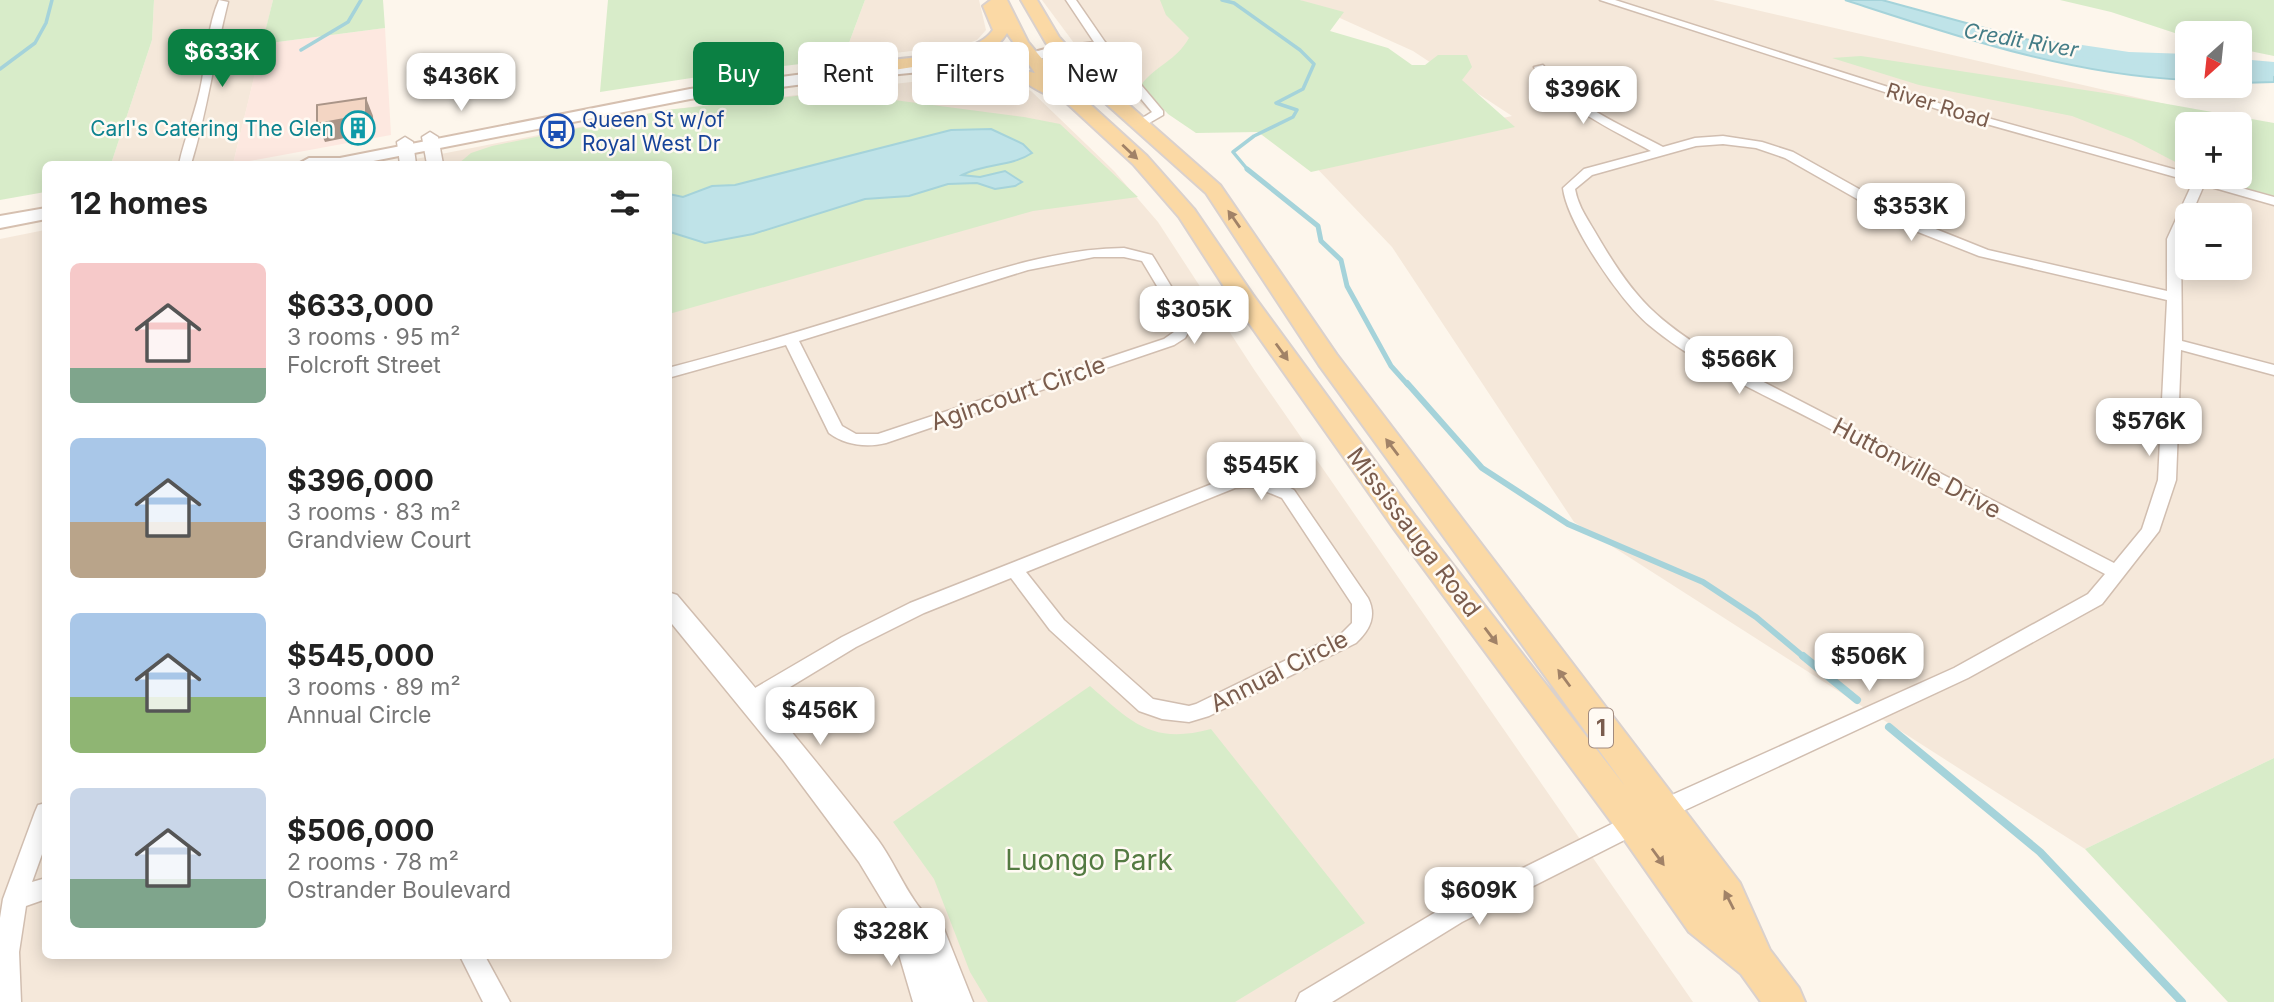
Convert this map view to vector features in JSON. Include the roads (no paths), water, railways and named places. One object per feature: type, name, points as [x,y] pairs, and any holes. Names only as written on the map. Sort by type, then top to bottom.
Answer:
[{"type":"main road","points":[[898,64],[963,54],[992,43],[1001,30],[989,0]]},
{"type":"main road","name":"Mississauga Road","points":[[999,0],[1009,24],[1021,42]]},
{"type":"main road","points":[[1010,0],[1035,43],[1043,45]]},
{"type":"main road","name":"Mississauga Road","points":[[1029,0],[1056,42]]},
{"type":"main road","points":[[1029,54],[1043,52]]},
{"type":"main road","name":"Mississauga Road","points":[[1029,54],[1139,160],[1187,213],[1244,299],[1405,523],[1648,817]]},
{"type":"main road","points":[[1029,76],[1039,80],[1066,104],[1080,106]]},
{"type":"main road","points":[[447,161],[459,151],[520,126],[677,96],[798,80]]},
{"type":"main road","name":"Mississauga Road","points":[[1128,105],[1149,120],[1213,189],[1328,360],[1648,817],[1703,920],[1756,963],[1785,1002]]},
{"type":"main road","points":[[352,161],[407,152],[430,141],[493,126],[520,126]]},
{"type":"main road","points":[[430,141],[495,134]]},
{"type":"main road","points":[[316,161],[341,154],[407,152]]},
{"type":"main road","points":[[0,222],[42,215]]},
{"type":"street","points":[[1071,0],[1100,42]]},
{"type":"street","name":"River Road","points":[[1605,0],[1969,116],[2175,173]]},
{"type":"street","points":[[186,161],[200,116],[208,78],[210,51],[223,2]]},
{"type":"street","points":[[1539,66],[1547,82],[1574,103],[1661,151]]},
{"type":"street","points":[[1142,93],[1159,113],[1149,120]]},
{"type":"street","name":"Huttonville Drive","points":[[2115,571],[1716,363],[1680,341],[1645,314],[1619,281],[1571,202],[1569,188],[1588,172],[1695,142],[1723,140],[1758,145],[1789,155],[1913,225],[1984,253],[2172,297]]},
{"type":"street","points":[[430,141],[434,161]]},
{"type":"street","points":[[1309,1002],[1454,914],[1648,817],[1961,673],[2095,599],[2150,531],[2167,480],[2174,344],[2174,239],[2196,189]]},
{"type":"street","name":"River Road","points":[[2232,189],[2274,201]]},
{"type":"street","name":"Agincourt Circle","points":[[672,372],[1040,263],[1082,255],[1126,251],[1140,254],[1152,262],[1185,326],[1180,335],[1168,342],[869,441],[849,438],[835,429],[790,338]]},
{"type":"street","points":[[2174,344],[2274,370]]},
{"type":"street","name":"Annual Circle","points":[[750,701],[880,626],[917,608],[1014,569],[1234,482],[1267,483],[1288,494],[1362,603],[1365,615],[1362,625],[1349,638],[1202,710],[1175,714],[1146,705],[1125,687],[1057,625],[1014,569]]},
{"type":"street","points":[[672,606],[876,860],[918,931],[933,939],[957,1002]]},
{"type":"street","points":[[8,1002],[5,945],[15,899],[42,823]]},
{"type":"street","points":[[15,899],[42,889]]},
{"type":"street","points":[[918,931],[914,951],[929,1002]]},
{"type":"street","points":[[474,959],[497,1002]]},
{"type":"water","name":"Credit River","points":[[1845,0],[1882,0],[2025,39],[2107,56],[2175,62],[2175,79],[2143,77],[2056,62],[1971,40]]},
{"type":"water","points":[[2252,65],[2274,66],[2274,82],[2252,83]]},
{"type":"water","points":[[991,129],[1023,144],[1032,153],[1015,161],[979,168],[962,175],[980,177],[1005,171],[1022,182],[1015,186],[995,189],[977,183],[948,184],[909,196],[865,199],[753,234],[705,243],[672,233],[672,195],[683,197],[712,186],[735,185],[951,130]]},
{"type":"waterway","points":[[0,69],[35,43],[46,23],[52,0]]},
{"type":"waterway","points":[[301,50],[348,22],[361,0]]},
{"type":"waterway","points":[[1222,0],[1234,3],[1300,50],[1314,64],[1303,89],[1276,103],[1297,110],[1293,117],[1254,136],[1233,152],[1248,169]]},
{"type":"waterway","name":"Credit River","points":[[2035,44],[2129,58],[2175,60]]},
{"type":"waterway","name":"Credit River","points":[[2252,66],[2274,69]]},
{"type":"waterway","points":[[1248,169],[1318,226],[1321,241],[1341,260],[1347,286],[1391,366],[1408,385]]},
{"type":"waterway","points":[[1407,383],[1482,468],[1568,524],[1703,582],[1756,617],[1805,658]]},
{"type":"waterway","points":[[1803,656],[1857,700]]},
{"type":"waterway","points":[[1889,727],[2040,852],[2182,1002]]},
{"type":"place","name":"Carl's Catering The Glen","points":[[358,128]]},
{"type":"place","name":"Queen St w/of Royal West Dr","points":[[557,131]]},
{"type":"park label","name":"Luongo Park","points":[[1089,860]]}]
